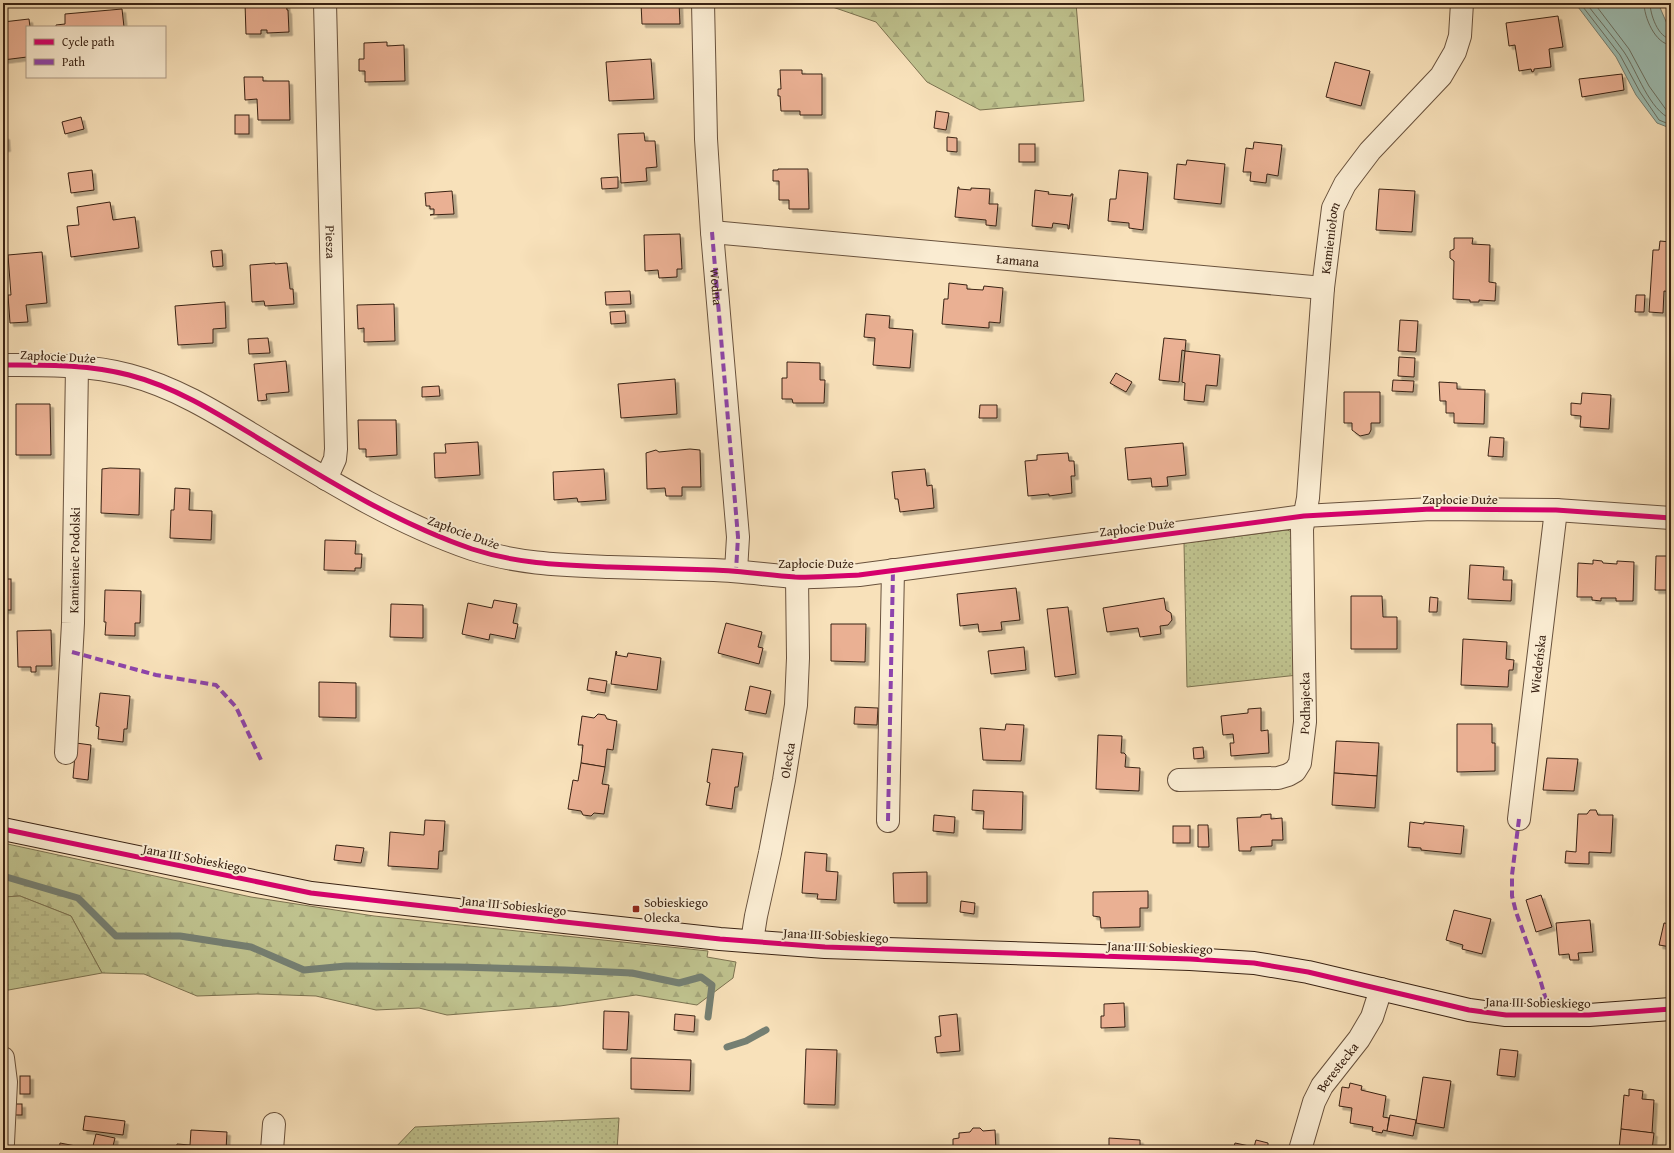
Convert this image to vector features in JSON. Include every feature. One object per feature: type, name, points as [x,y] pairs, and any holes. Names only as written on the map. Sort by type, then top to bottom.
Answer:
[{"type":"street","name":"Piesza","points":[[325,3],[336,449],[335,459],[326,479]]},
{"type":"street","name":"Wodna","points":[[703,3],[706,138],[712,232],[738,537],[736,571]]},
{"type":"street","name":"Kamieniołom","points":[[1304,516],[1308,498],[1323,288],[1334,208],[1345,184],[1370,151],[1442,76],[1460,36],[1462,3]]},
{"type":"street","name":"Łamana","points":[[712,232],[1323,288]]},
{"type":"street","name":"Zapłocie Duże","points":[[3,365],[77,366],[128,375],[154,383],[180,394],[326,479],[415,525],[471,548],[499,557],[528,563],[736,571],[797,577],[851,575],[1304,516],[1431,510],[1556,510],[1671,518]]},
{"type":"street","name":"Kamieniec Podolski","points":[[66,753],[73,623],[77,366]]},
{"type":"street","name":"Wiedeńska","points":[[1519,819],[1556,510]]},
{"type":"street","name":"Podhajecka","points":[[1179,780],[1278,778],[1295,771],[1300,763],[1305,722],[1302,536],[1304,516]]},
{"type":"street","points":[[888,821],[893,570]]},
{"type":"street","name":"Olecka","points":[[752,941],[783,788],[796,705],[798,658],[797,577]]},
{"type":"street","name":"Jana III Sobieskiego","points":[[3,829],[311,893],[510,916],[825,947],[1190,959],[1254,963],[1308,972],[1469,1010],[1506,1015],[1589,1015],[1671,1009]]},
{"type":"street","name":"Berestecka","points":[[1300,1150],[1314,1102],[1322,1086],[1363,1034],[1372,1017],[1381,989]]},
{"type":"street","points":[[3,1058],[6,1082],[3,1143]]},
{"type":"street","points":[[272,1150],[274,1124]]},
{"type":"green space","points":[[707,3],[807,3],[707,8]]},
{"type":"green space","points":[[821,3],[1076,3],[1084,101],[980,110],[927,82],[876,22]]},
{"type":"green space","points":[[1287,530],[1293,532],[1298,675],[1187,687],[1184,543]]},
{"type":"green space","points":[[3,843],[251,897],[374,916],[708,951],[707,957],[736,962],[733,978],[697,1005],[636,995],[560,1006],[447,1015],[419,1008],[376,1010],[316,996],[257,994],[197,996],[144,974],[102,973],[71,916],[20,896],[3,897]]},
{"type":"green space","points":[[20,896],[71,916],[102,973],[3,991],[3,897]]},
{"type":"green space","points":[[619,1118],[617,1150],[393,1150],[415,1127]]},
{"type":"water","points":[[1575,3],[1658,3],[1671,33],[1670,128],[1657,123],[1636,95],[1616,57]]},
{"type":"building","points":[[245,3],[286,3],[288,10],[289,32],[267,33],[267,30],[261,30],[261,34],[246,34]]},
{"type":"building","points":[[641,3],[679,3],[680,24],[642,24]]},
{"type":"building","points":[[122,9],[124,26],[56,26],[65,24],[65,14]]},
{"type":"building","points":[[1558,16],[1563,47],[1549,49],[1551,67],[1534,69],[1532,72],[1531,69],[1519,71],[1515,45],[1509,46],[1506,23]]},
{"type":"building","points":[[29,19],[30,26],[26,26],[26,57],[3,60],[3,22]]},
{"type":"building","points":[[387,42],[387,46],[404,45],[405,81],[365,82],[365,71],[359,71],[359,59],[364,59],[364,43]]},
{"type":"building","points":[[651,59],[654,99],[609,101],[606,62]]},
{"type":"building","points":[[1335,62],[1370,71],[1361,106],[1326,97]]},
{"type":"building","points":[[780,70],[802,70],[802,74],[822,74],[822,115],[800,115],[800,111],[781,111],[780,96],[778,96],[778,89],[781,89]]},
{"type":"building","points":[[1622,74],[1624,90],[1582,97],[1579,79]]},
{"type":"building","points":[[244,77],[263,77],[263,81],[289,81],[290,120],[258,120],[257,99],[245,100]]},
{"type":"building","points":[[936,111],[949,113],[946,130],[934,128]]},
{"type":"building","points":[[235,115],[249,115],[249,134],[235,134]]},
{"type":"building","points":[[81,117],[84,129],[65,134],[62,122]]},
{"type":"building","points":[[644,133],[645,141],[655,141],[657,167],[646,168],[647,181],[621,183],[618,134]]},
{"type":"building","points":[[3,136],[6,136],[7,148],[3,148]]},
{"type":"building","points":[[947,137],[957,138],[957,152],[947,151]]},
{"type":"building","points":[[1254,142],[1282,145],[1278,176],[1267,174],[1266,183],[1250,181],[1251,172],[1243,172],[1246,148],[1253,149]]},
{"type":"building","points":[[1019,144],[1035,144],[1035,162],[1019,162]]},
{"type":"building","points":[[1187,160],[1225,164],[1221,204],[1174,199],[1177,164],[1186,165]]},
{"type":"building","points":[[808,169],[809,209],[789,209],[789,200],[779,200],[779,181],[773,181],[773,170]]},
{"type":"building","points":[[92,170],[94,190],[71,193],[68,173]]},
{"type":"building","points":[[1119,170],[1148,173],[1143,230],[1129,228],[1129,223],[1108,221],[1110,199],[1116,199]]},
{"type":"building","points":[[618,177],[618,188],[602,189],[601,178]]},
{"type":"building","points":[[958,187],[959,189],[971,190],[971,188],[990,189],[989,204],[998,204],[996,226],[986,225],[986,220],[955,217]]},
{"type":"building","points":[[1379,189],[1415,191],[1412,232],[1376,230]]},
{"type":"building","points":[[1035,190],[1049,192],[1048,194],[1071,196],[1071,194],[1073,194],[1069,229],[1068,225],[1053,223],[1052,228],[1032,226]]},
{"type":"building","points":[[452,191],[454,214],[430,215],[434,214],[434,209],[430,209],[430,206],[426,206],[425,193]]},
{"type":"building","points":[[110,202],[113,220],[135,217],[139,248],[71,257],[67,226],[79,225],[77,207]]},
{"type":"building","points":[[680,234],[682,269],[677,269],[677,277],[659,278],[658,270],[645,271],[644,235]]},
{"type":"building","points":[[1454,238],[1473,238],[1472,244],[1490,245],[1489,282],[1496,283],[1495,301],[1479,300],[1479,302],[1470,302],[1470,300],[1453,299],[1454,261],[1450,258],[1450,251],[1454,249]]},
{"type":"building","points":[[1660,241],[1671,242],[1671,292],[1664,291],[1663,313],[1649,312],[1653,250],[1659,250]]},
{"type":"building","points":[[222,250],[223,266],[213,267],[211,251]]},
{"type":"building","points":[[42,252],[47,303],[26,305],[28,322],[10,323],[8,295],[11,295],[8,255]]},
{"type":"building","points":[[287,263],[290,289],[293,289],[294,304],[265,306],[264,301],[252,302],[250,265]]},
{"type":"building","points":[[949,283],[967,285],[967,289],[983,290],[984,286],[1003,288],[1000,323],[989,322],[989,328],[942,324],[944,299],[948,299]]},
{"type":"building","points":[[630,291],[631,304],[606,305],[605,292]]},
{"type":"building","points":[[1636,295],[1645,295],[1644,312],[1635,312]]},
{"type":"building","points":[[225,302],[226,328],[213,329],[213,343],[178,345],[175,306]]},
{"type":"building","points":[[394,304],[395,341],[364,342],[364,328],[358,329],[357,305]]},
{"type":"building","points":[[625,311],[626,323],[611,324],[610,312]]},
{"type":"building","points":[[866,314],[890,316],[889,328],[913,330],[910,368],[873,365],[875,338],[864,337]]},
{"type":"building","points":[[1400,320],[1418,321],[1416,352],[1398,351]]},
{"type":"building","points":[[268,338],[270,353],[249,354],[248,339]]},
{"type":"building","points":[[1164,338],[1186,340],[1185,351],[1182,350],[1179,382],[1159,380]]},
{"type":"building","points":[[1185,351],[1220,355],[1217,386],[1206,385],[1204,402],[1184,400],[1185,383],[1182,382]]},
{"type":"building","points":[[1399,357],[1415,358],[1414,377],[1398,376]]},
{"type":"building","points":[[286,361],[289,392],[266,394],[267,400],[258,401],[254,364]]},
{"type":"building","points":[[787,362],[820,363],[820,380],[825,380],[824,403],[793,403],[792,399],[782,399],[782,378],[787,378]]},
{"type":"building","points":[[1116,373],[1132,382],[1126,392],[1110,383]]},
{"type":"building","points":[[675,379],[677,414],[621,418],[618,384]]},
{"type":"building","points":[[1393,380],[1414,381],[1413,392],[1392,391]]},
{"type":"building","points":[[1439,382],[1457,383],[1457,389],[1485,390],[1484,424],[1454,423],[1454,413],[1446,413],[1446,401],[1440,401]]},
{"type":"building","points":[[439,386],[440,396],[422,397],[422,387]]},
{"type":"building","points":[[1344,392],[1380,392],[1380,423],[1371,423],[1371,430],[1369,434],[1360,436],[1352,430],[1352,423],[1344,423]]},
{"type":"building","points":[[1582,393],[1611,395],[1609,429],[1580,427],[1581,416],[1571,415],[1571,403],[1581,404]]},
{"type":"building","points":[[16,404],[50,404],[51,455],[16,455]]},
{"type":"building","points":[[980,405],[997,405],[997,418],[979,418]]},
{"type":"building","points":[[358,420],[396,420],[397,455],[366,457],[366,449],[359,449]]},
{"type":"building","points":[[1490,437],[1504,438],[1503,457],[1488,456]]},
{"type":"building","points":[[478,442],[480,475],[435,478],[434,453],[446,453],[445,444]]},
{"type":"building","points":[[1183,443],[1186,475],[1167,477],[1168,486],[1152,487],[1151,478],[1128,480],[1125,448]]},
{"type":"building","points":[[690,449],[700,450],[701,487],[682,487],[682,496],[666,496],[665,488],[647,489],[646,453],[656,450],[659,452]]},
{"type":"building","points":[[1068,453],[1069,461],[1074,461],[1075,476],[1071,476],[1072,493],[1049,496],[1049,494],[1028,496],[1025,461],[1037,460],[1037,455]]},
{"type":"building","points":[[102,469],[140,469],[139,515],[101,513]]},
{"type":"building","points":[[604,469],[606,500],[578,502],[577,498],[554,500],[553,472]]},
{"type":"building","points":[[925,469],[927,486],[932,485],[934,508],[900,512],[898,499],[895,499],[892,472]]},
{"type":"building","points":[[175,488],[190,489],[189,510],[212,511],[211,540],[170,538],[171,510],[174,510]]},
{"type":"building","points":[[325,540],[356,541],[355,554],[362,554],[361,568],[355,568],[355,571],[324,570]]},
{"type":"building","points":[[1656,556],[1671,556],[1671,590],[1655,590]]},
{"type":"building","points":[[1593,560],[1602,561],[1603,563],[1617,564],[1617,561],[1634,562],[1633,601],[1616,601],[1616,598],[1601,598],[1601,601],[1592,600],[1592,597],[1577,597],[1578,563],[1593,564]]},
{"type":"building","points":[[1470,565],[1504,567],[1503,580],[1512,580],[1511,601],[1468,599]]},
{"type":"building","points":[[3,579],[11,579],[11,610],[3,610]]},
{"type":"building","points":[[1016,588],[1020,620],[1001,622],[1002,630],[979,632],[978,624],[960,626],[957,594]]},
{"type":"building","points":[[105,590],[141,591],[140,623],[135,623],[135,636],[105,635]]},
{"type":"building","points":[[1351,596],[1382,596],[1383,617],[1397,617],[1397,649],[1351,649]]},
{"type":"building","points":[[1430,597],[1438,598],[1437,612],[1429,612]]},
{"type":"building","points":[[1164,598],[1166,610],[1171,613],[1172,620],[1168,625],[1160,626],[1161,634],[1140,637],[1138,628],[1107,632],[1103,608]]},
{"type":"building","points":[[494,600],[517,604],[513,623],[518,624],[515,639],[490,634],[489,640],[462,634],[468,603],[492,608]]},
{"type":"building","points":[[391,604],[423,605],[423,638],[390,637]]},
{"type":"building","points":[[1068,607],[1076,674],[1055,677],[1047,609]]},
{"type":"building","points":[[726,623],[762,632],[758,647],[763,648],[759,664],[718,653]]},
{"type":"building","points":[[831,624],[866,624],[865,662],[831,661]]},
{"type":"building","points":[[51,630],[52,666],[36,666],[36,672],[31,672],[31,667],[18,667],[17,631]]},
{"type":"building","points":[[1463,639],[1507,642],[1506,659],[1514,660],[1513,670],[1509,670],[1508,687],[1461,685]]},
{"type":"building","points":[[1024,647],[1026,670],[991,674],[988,651]]},
{"type":"building","points":[[616,651],[616,655],[627,657],[628,653],[661,658],[657,690],[611,684]]},
{"type":"building","points":[[589,678],[607,681],[605,693],[587,690]]},
{"type":"building","points":[[319,682],[356,683],[356,718],[319,717]]},
{"type":"building","points":[[750,686],[771,691],[766,714],[745,710]]},
{"type":"building","points":[[100,693],[130,696],[127,729],[124,729],[123,742],[98,739],[99,727],[96,726]]},
{"type":"building","points":[[855,707],[878,708],[877,725],[854,724]]},
{"type":"building","points":[[1261,708],[1261,731],[1268,730],[1269,753],[1231,756],[1230,743],[1234,743],[1233,734],[1223,735],[1221,716],[1248,713],[1248,709]]},
{"type":"building","points":[[598,714],[605,715],[607,719],[617,721],[613,750],[607,749],[605,767],[581,763],[583,745],[578,745],[582,716],[594,718]]},
{"type":"building","points":[[1006,724],[1024,725],[1021,761],[983,760],[980,728],[1005,730]]},
{"type":"building","points":[[1457,724],[1492,724],[1492,743],[1495,743],[1495,771],[1457,772]]},
{"type":"building","points":[[1098,735],[1122,736],[1121,753],[1126,755],[1125,767],[1140,768],[1139,791],[1096,789]]},
{"type":"building","points":[[1336,741],[1379,743],[1377,776],[1334,773]]},
{"type":"building","points":[[76,743],[91,745],[88,780],[73,778]]},
{"type":"building","points":[[1203,747],[1204,758],[1194,759],[1193,748]]},
{"type":"building","points":[[712,749],[743,753],[738,787],[735,787],[732,809],[706,805],[710,783],[707,782]]},
{"type":"building","points":[[1547,758],[1578,759],[1574,791],[1543,790]]},
{"type":"building","points":[[581,763],[605,767],[602,784],[609,785],[604,814],[594,813],[591,816],[583,815],[581,811],[568,809],[573,780],[578,781]]},
{"type":"building","points":[[1334,773],[1377,776],[1375,808],[1332,805]]},
{"type":"building","points":[[973,790],[1023,792],[1022,830],[983,829],[984,811],[972,810]]},
{"type":"building","points":[[1590,810],[1596,810],[1598,815],[1613,815],[1611,853],[1589,852],[1589,864],[1565,863],[1566,851],[1576,852],[1578,814],[1587,814]]},
{"type":"building","points":[[1271,814],[1271,819],[1282,818],[1283,840],[1272,840],[1272,846],[1251,847],[1251,851],[1239,851],[1237,818],[1261,817],[1261,815]]},
{"type":"building","points":[[934,815],[955,817],[954,833],[933,831]]},
{"type":"building","points":[[425,820],[445,821],[443,851],[439,851],[438,869],[388,866],[390,832],[424,835]]},
{"type":"building","points":[[1410,822],[1464,826],[1461,854],[1421,850],[1421,848],[1408,847]]},
{"type":"building","points":[[1198,825],[1208,825],[1209,847],[1198,847]]},
{"type":"building","points":[[1173,826],[1190,826],[1190,843],[1173,843]]},
{"type":"building","points":[[336,845],[364,848],[361,863],[334,860]]},
{"type":"building","points":[[805,852],[827,854],[826,871],[838,872],[836,900],[817,899],[818,894],[802,893]]},
{"type":"building","points":[[927,872],[927,903],[894,903],[893,873]]},
{"type":"building","points":[[1148,891],[1148,908],[1140,908],[1140,927],[1101,928],[1100,917],[1093,916],[1093,892]]},
{"type":"building","points":[[1541,895],[1552,927],[1536,932],[1526,900]]},
{"type":"building","points":[[961,901],[975,903],[974,914],[960,912]]},
{"type":"building","points":[[1454,910],[1491,919],[1482,954],[1462,949],[1463,945],[1446,940]]},
{"type":"building","points":[[1590,920],[1593,952],[1578,953],[1579,960],[1570,960],[1569,954],[1559,955],[1556,923]]},
{"type":"building","points":[[1664,923],[1671,924],[1671,947],[1659,945]]},
{"type":"building","points":[[1124,1003],[1125,1027],[1101,1028],[1101,1016],[1104,1016],[1104,1004]]},
{"type":"building","points":[[604,1011],[629,1012],[627,1050],[603,1049]]},
{"type":"building","points":[[675,1014],[695,1016],[694,1032],[674,1030]]},
{"type":"building","points":[[957,1014],[960,1051],[937,1053],[935,1037],[941,1036],[939,1016]]},
{"type":"building","points":[[806,1049],[837,1050],[835,1105],[804,1104]]},
{"type":"building","points":[[1500,1049],[1518,1051],[1515,1077],[1497,1075]]},
{"type":"building","points":[[631,1058],[691,1060],[690,1091],[631,1089]]},
{"type":"building","points":[[20,1076],[30,1076],[30,1094],[20,1094]]},
{"type":"building","points":[[1423,1077],[1451,1081],[1444,1128],[1416,1123]]},
{"type":"building","points":[[1350,1083],[1362,1086],[1361,1090],[1386,1096],[1383,1117],[1389,1118],[1387,1131],[1383,1130],[1382,1133],[1372,1131],[1373,1127],[1350,1123],[1352,1108],[1339,1106],[1342,1087],[1349,1088]]},
{"type":"building","points":[[1629,1089],[1643,1091],[1642,1099],[1654,1100],[1652,1133],[1621,1129],[1624,1095],[1629,1096]]},
{"type":"building","points":[[14,1104],[22,1104],[22,1115],[14,1115]]},
{"type":"building","points":[[1390,1115],[1416,1120],[1413,1136],[1387,1131]]},
{"type":"building","points":[[85,1116],[125,1121],[123,1135],[83,1130]]},
{"type":"building","points":[[1671,1122],[1671,1144],[1669,1144]]},
{"type":"building","points":[[973,1128],[980,1128],[983,1131],[995,1130],[996,1150],[953,1150],[953,1139],[959,1138],[959,1133],[970,1132]]},
{"type":"building","points":[[1621,1129],[1654,1133],[1652,1150],[1619,1150]]},
{"type":"building","points":[[191,1130],[227,1132],[226,1150],[176,1150],[177,1144],[190,1145]]},
{"type":"building","points":[[96,1134],[115,1138],[112,1150],[92,1150]]},
{"type":"building","points":[[1109,1138],[1140,1140],[1140,1150],[1109,1150]]},
{"type":"building","points":[[1256,1140],[1268,1143],[1268,1150],[1233,1150],[1235,1143],[1254,1147]]},
{"type":"building","points":[[60,1143],[81,1147],[80,1150],[59,1150]]},
{"type":"waterway","points":[[3,876],[78,898],[116,936],[180,936],[251,947],[304,970],[346,966],[565,970],[632,973],[679,983],[701,977],[712,985],[708,1017]]},
{"type":"waterway","points":[[727,1047],[746,1041],[766,1030]]},
{"type":"marked path","points":[[712,232],[738,537],[736,571]]},
{"type":"marked path","points":[[888,821],[893,570]]},
{"type":"marked path","points":[[72,652],[156,675],[216,685],[236,707],[262,762]]},
{"type":"marked path","points":[[1519,819],[1512,875],[1512,896],[1546,1000]]},
{"type":"cycle path","points":[[3,365],[51,365],[114,371],[165,387],[200,404],[366,502],[418,528],[489,554],[540,563],[724,571],[795,577],[819,577],[859,575],[1304,516],[1431,509],[1556,510],[1671,518]]},
{"type":"cycle path","points":[[3,829],[311,893],[720,939],[825,947],[1190,959],[1254,963],[1308,972],[1469,1010],[1506,1015],[1589,1015],[1671,1009]]},
{"type":"place","name":"Sobieskiego Olecka","points":[[636,909]]}]
